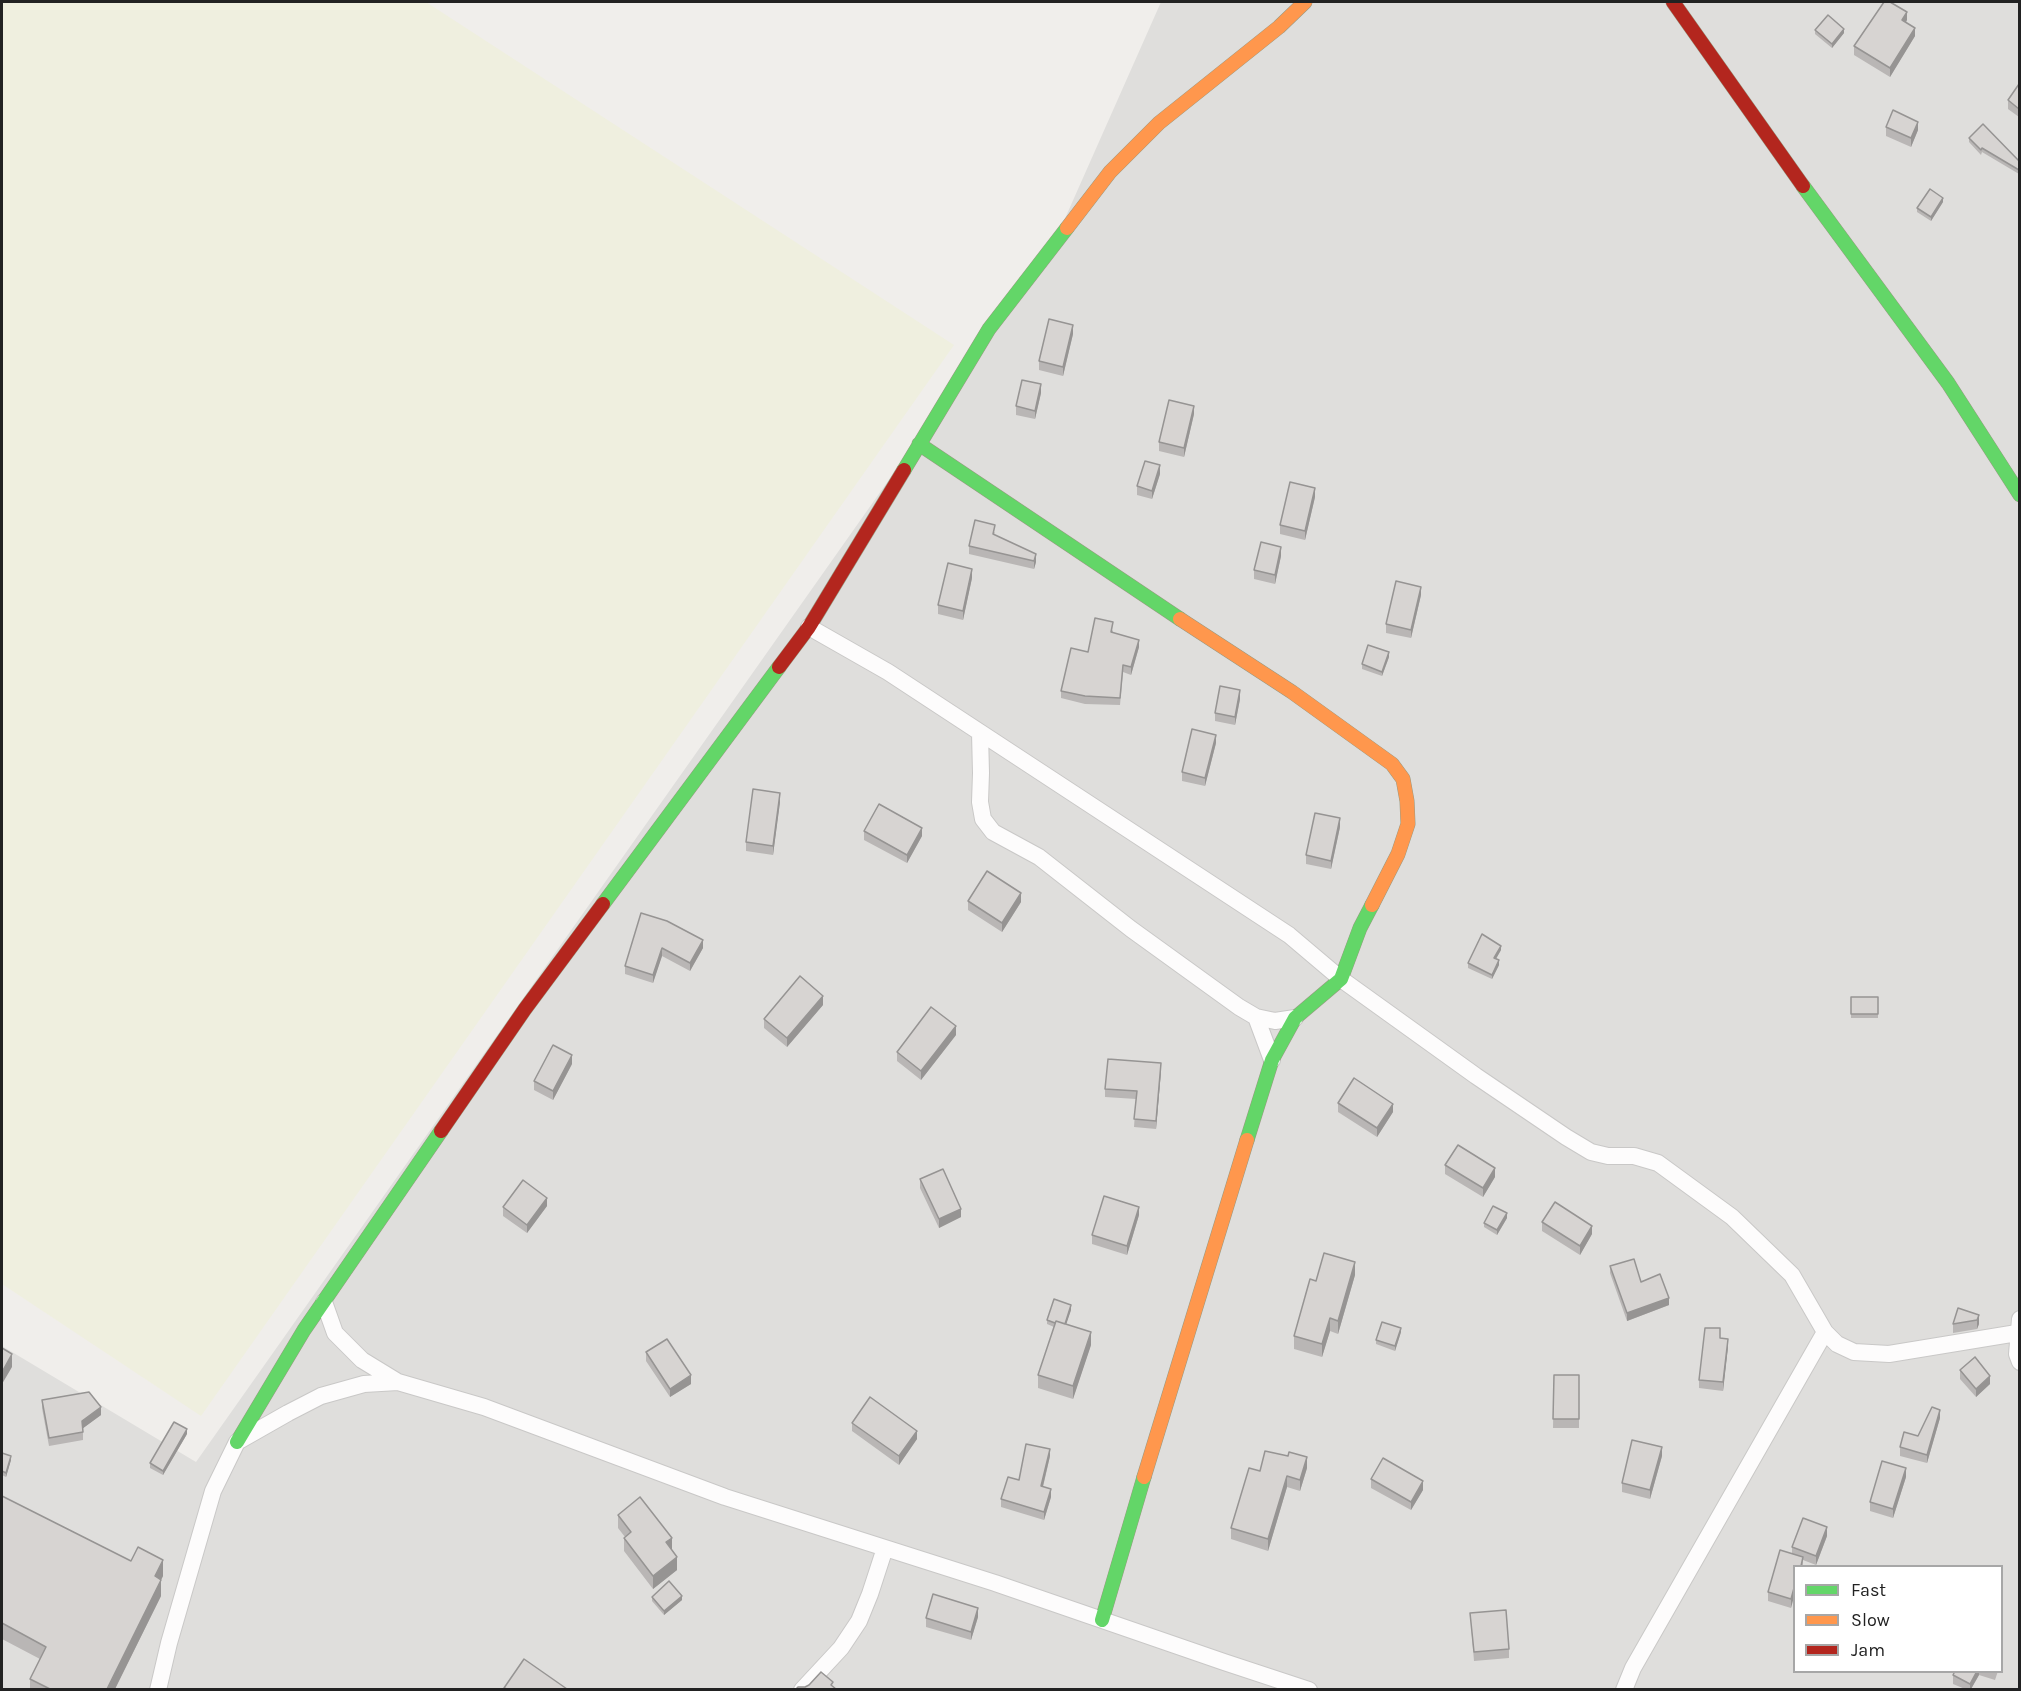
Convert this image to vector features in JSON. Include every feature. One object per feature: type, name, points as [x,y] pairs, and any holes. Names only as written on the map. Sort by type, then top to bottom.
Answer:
[{"type":"street","points":[[158,1689],[213,1491],[237,1442],[304,1330],[525,1009],[809,627],[989,330],[1110,172],[1159,123],[1279,27],[1305,2]]},
{"type":"street","points":[[1673,2],[1790,168],[1948,382],[2019,495]]},
{"type":"street","points":[[919,444],[1292,692],[1392,764],[1403,779],[1407,801],[1408,824],[1398,855],[1360,928],[1341,979],[1295,1018],[1272,1060],[1201,1287],[1102,1620]]},
{"type":"street","points":[[809,627],[888,672],[1289,935],[1341,979],[1476,1076],[1591,1152],[1608,1156],[1634,1156],[1658,1163],[1668,1169],[1732,1217],[1792,1275],[1824,1332],[1837,1344],[1854,1352],[1888,1354],[2018,1326],[2019,1362]]},
{"type":"street","points":[[980,733],[980,802],[983,819],[993,832],[1039,856],[1131,928],[1256,1017],[1275,1021],[1295,1018]]},
{"type":"street","points":[[1256,1017],[1272,1060]]},
{"type":"street","points":[[324,1302],[335,1333],[362,1360],[398,1382],[484,1407],[725,1497],[1309,1689]]},
{"type":"street","points":[[1624,1689],[1633,1668],[1824,1332]]},
{"type":"street","points":[[237,1442],[321,1396],[364,1384],[398,1382]]},
{"type":"street","points":[[802,1689],[841,1648],[859,1620],[885,1548]]},
{"type":"shaded area","points":[[1161,2],[2019,2],[2019,1689],[2,1690],[2,1346],[196,1462],[1051,250]]},
{"type":"green space","points":[[2,2],[426,2],[954,345],[201,1416],[2,1284]]},
{"type":"building","points":[[1884,2],[1890,2],[1907,12],[1902,20],[1915,28],[1890,68],[1854,46]]},
{"type":"building","points":[[1828,15],[1844,29],[1832,44],[1815,30]]},
{"type":"building","points":[[2019,84],[2019,109],[2008,100]]},
{"type":"building","points":[[1893,110],[1918,122],[1911,138],[1886,127]]},
{"type":"building","points":[[1983,124],[2019,161],[2019,170],[1982,148],[1981,150],[1969,138]]},
{"type":"building","points":[[1930,189],[1943,198],[1931,217],[1917,208]]},
{"type":"building","points":[[1049,319],[1073,325],[1063,367],[1039,361]]},
{"type":"building","points":[[1022,380],[1041,384],[1035,411],[1016,406]]},
{"type":"building","points":[[1169,400],[1194,406],[1184,448],[1159,442]]},
{"type":"building","points":[[1145,461],[1160,465],[1152,491],[1137,486]]},
{"type":"building","points":[[1290,482],[1315,488],[1305,531],[1280,525]]},
{"type":"building","points":[[975,520],[995,525],[993,534],[1036,554],[1034,561],[969,546]]},
{"type":"building","points":[[1261,542],[1281,547],[1275,575],[1254,570]]},
{"type":"building","points":[[948,563],[972,569],[963,611],[938,605]]},
{"type":"building","points":[[1396,581],[1421,587],[1411,630],[1386,624]]},
{"type":"building","points":[[1095,618],[1113,622],[1111,632],[1139,640],[1131,667],[1123,665],[1120,698],[1085,696],[1061,691],[1071,648],[1088,652]]},
{"type":"building","points":[[1368,645],[1389,652],[1382,672],[1362,664]]},
{"type":"building","points":[[1220,686],[1240,690],[1235,717],[1215,713]]},
{"type":"building","points":[[1192,729],[1216,735],[1205,778],[1182,772]]},
{"type":"building","points":[[753,789],[780,793],[773,846],[746,842]]},
{"type":"building","points":[[879,804],[922,828],[907,855],[864,831]]},
{"type":"building","points":[[1315,813],[1340,818],[1331,861],[1306,855]]},
{"type":"building","points":[[987,871],[1021,893],[1002,923],[968,901]]},
{"type":"building","points":[[641,913],[667,921],[703,940],[690,963],[662,948],[653,975],[625,966]]},
{"type":"building","points":[[1482,934],[1501,946],[1494,958],[1499,960],[1492,975],[1468,963]]},
{"type":"building","points":[[800,976],[823,996],[787,1038],[764,1019]]},
{"type":"building","points":[[1851,997],[1878,997],[1878,1014],[1851,1014]]},
{"type":"building","points":[[931,1007],[956,1026],[921,1071],[897,1052]]},
{"type":"building","points":[[553,1045],[572,1055],[553,1091],[534,1081]]},
{"type":"building","points":[[1108,1059],[1161,1063],[1156,1121],[1134,1119],[1137,1091],[1105,1089]]},
{"type":"building","points":[[1354,1078],[1393,1104],[1377,1128],[1338,1103]]},
{"type":"building","points":[[1458,1145],[1495,1168],[1483,1188],[1445,1165]]},
{"type":"building","points":[[943,1169],[961,1209],[939,1219],[920,1179]]},
{"type":"building","points":[[523,1180],[547,1198],[527,1225],[503,1207]]},
{"type":"building","points":[[1104,1196],[1139,1207],[1127,1246],[1092,1235]]},
{"type":"building","points":[[1555,1202],[1592,1226],[1580,1246],[1542,1222]]},
{"type":"building","points":[[1493,1206],[1507,1213],[1497,1230],[1484,1223]]},
{"type":"building","points":[[1324,1253],[1355,1262],[1338,1321],[1330,1318],[1322,1344],[1294,1336],[1310,1279],[1316,1281]]},
{"type":"building","points":[[1634,1259],[1641,1282],[1660,1274],[1669,1298],[1627,1313],[1610,1266]]},
{"type":"building","points":[[1054,1299],[1071,1305],[1065,1324],[1047,1320]]},
{"type":"building","points":[[1958,1308],[1979,1315],[1977,1320],[1953,1324]]},
{"type":"building","points":[[1056,1321],[1091,1332],[1073,1386],[1038,1375]]},
{"type":"building","points":[[1382,1322],[1401,1328],[1395,1346],[1376,1340]]},
{"type":"building","points":[[1705,1328],[1720,1328],[1720,1338],[1728,1339],[1723,1382],[1699,1380]]},
{"type":"building","points":[[667,1339],[691,1375],[670,1389],[646,1352]]},
{"type":"building","points":[[2,1348],[12,1354],[2,1372]]},
{"type":"building","points":[[1975,1357],[1990,1376],[1976,1389],[1960,1370]]},
{"type":"building","points":[[1554,1375],[1579,1375],[1579,1419],[1553,1419]]},
{"type":"building","points":[[89,1392],[101,1407],[82,1421],[83,1432],[49,1438],[42,1400]]},
{"type":"building","points":[[870,1397],[917,1431],[899,1456],[852,1423]]},
{"type":"building","points":[[1932,1407],[1940,1410],[1927,1455],[1900,1447],[1904,1432],[1918,1436]]},
{"type":"building","points":[[174,1422],[187,1429],[163,1471],[150,1463]]},
{"type":"building","points":[[1632,1440],[1662,1447],[1650,1490],[1622,1483]]},
{"type":"building","points":[[1026,1444],[1050,1449],[1041,1486],[1051,1489],[1044,1512],[1001,1499],[1008,1477],[1019,1480]]},
{"type":"building","points":[[1265,1451],[1288,1456],[1289,1452],[1307,1457],[1300,1480],[1287,1476],[1268,1539],[1231,1528],[1249,1468],[1260,1471]]},
{"type":"building","points":[[2,1453],[11,1456],[6,1473],[2,1471]]},
{"type":"building","points":[[1383,1458],[1423,1481],[1411,1502],[1371,1479]]},
{"type":"building","points":[[1882,1461],[1906,1468],[1893,1509],[1870,1502]]},
{"type":"building","points":[[2,1496],[131,1561],[138,1547],[163,1560],[155,1576],[161,1580],[107,1689],[50,1689],[30,1679],[46,1647],[2,1623]]},
{"type":"building","points":[[640,1497],[672,1538],[666,1542],[677,1557],[653,1576],[624,1538],[631,1532],[618,1515]]},
{"type":"building","points":[[1803,1518],[1827,1527],[1816,1556],[1792,1547]]},
{"type":"building","points":[[1780,1550],[1803,1557],[1801,1565],[1793,1565],[1791,1599],[1768,1592]]},
{"type":"building","points":[[669,1581],[682,1596],[664,1611],[652,1597]]},
{"type":"building","points":[[933,1594],[978,1608],[971,1632],[926,1618]]},
{"type":"building","points":[[1506,1610],[1509,1649],[1474,1652],[1470,1613]]},
{"type":"building","points":[[524,1659],[567,1689],[504,1688]]},
{"type":"building","points":[[821,1672],[833,1682],[831,1685],[836,1689],[796,1689],[809,1685]]},
{"type":"building","points":[[1954,1673],[1976,1673],[1970,1684],[1953,1675]]},
{"type":"traffic: fast","points":[[1803,186],[1948,383],[2020,495]]},
{"type":"traffic: fast","points":[[904,470],[989,329],[1067,228]]},
{"type":"traffic: fast","points":[[919,444],[1180,619]]},
{"type":"traffic: fast","points":[[603,904],[779,667]]},
{"type":"traffic: fast","points":[[1247,1140],[1272,1060],[1295,1018],[1341,979],[1360,928],[1372,905]]},
{"type":"traffic: fast","points":[[237,1442],[304,1330],[441,1131]]},
{"type":"traffic: fast","points":[[1102,1620],[1144,1477]]},
{"type":"traffic: slow","points":[[1067,228],[1110,172],[1159,123],[1279,27],[1305,2]]},
{"type":"traffic: slow","points":[[1180,619],[1292,692],[1392,764],[1403,779],[1408,824],[1398,854],[1372,905]]},
{"type":"traffic: slow","points":[[1144,1477],[1247,1140]]},
{"type":"traffic: jam","points":[[1673,2],[1803,186]]},
{"type":"traffic: jam","points":[[779,667],[809,627],[904,470]]},
{"type":"traffic: jam","points":[[441,1131],[525,1009],[603,904]]}]
